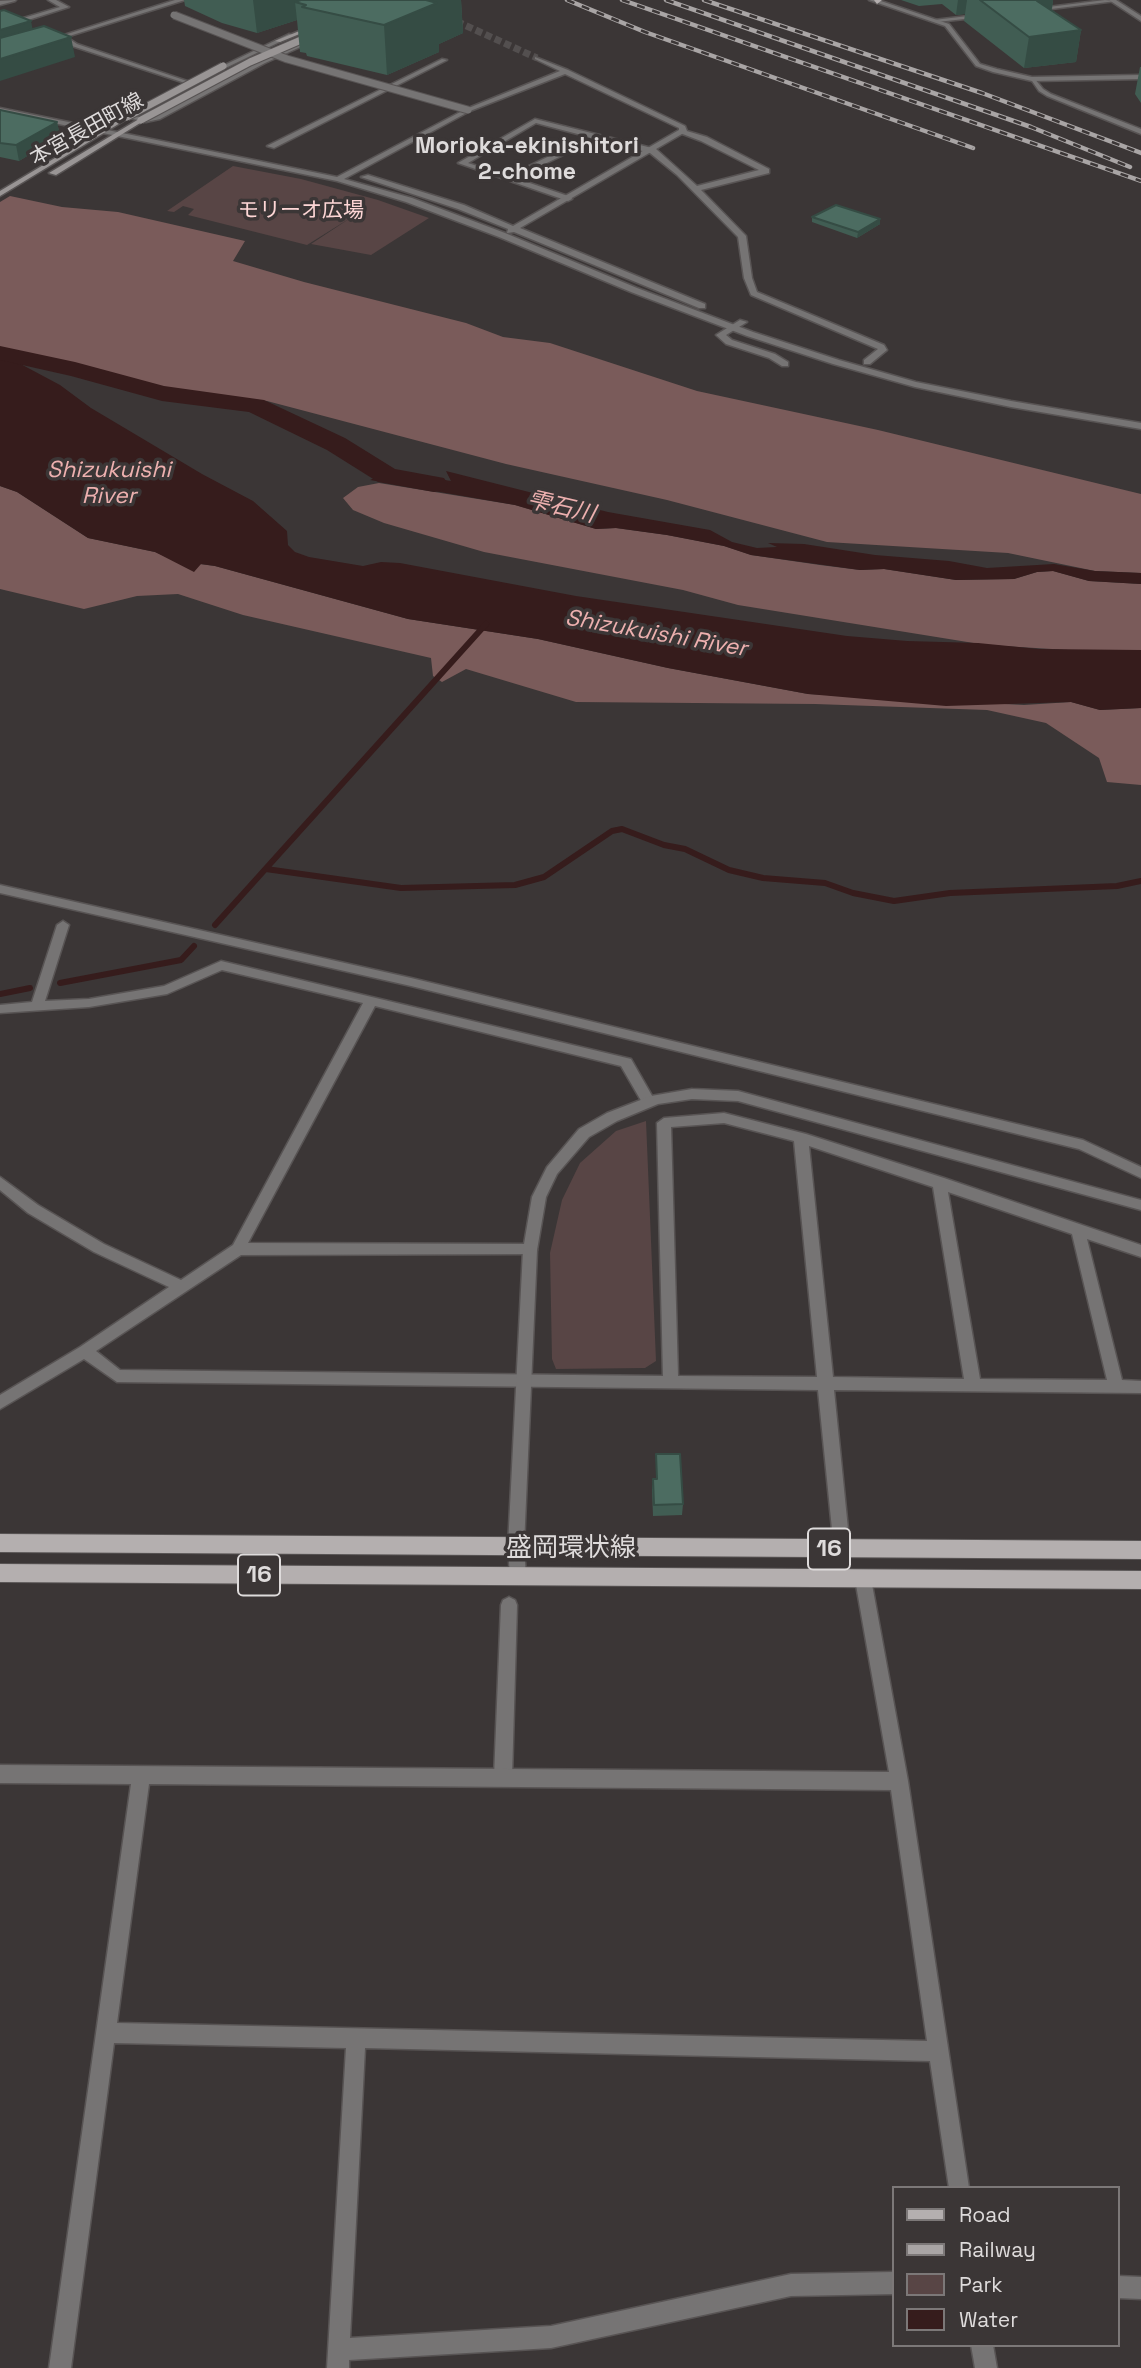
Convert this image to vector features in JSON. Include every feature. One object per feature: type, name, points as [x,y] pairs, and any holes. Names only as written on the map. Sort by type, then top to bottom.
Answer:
[{"type":"main road","name":"本宮長田町線","points":[[12,187],[172,91],[259,49],[328,26]]},
{"type":"main road","name":"本宮長田町線","points":[[12,187],[42,179],[141,120],[269,53],[328,26]]},
{"type":"main road","points":[[0,194],[12,187]]},
{"type":"main road","name":"盛岡環状線","points":[[0,1544],[1141,1550]]},
{"type":"main road","name":"盛岡環状線","points":[[0,1573],[1141,1580]]},
{"type":"street","points":[[0,4],[13,0]]},
{"type":"street","points":[[0,27],[66,7],[51,0]]},
{"type":"street","points":[[49,39],[182,0]]},
{"type":"street","points":[[1021,11],[1031,7],[1113,0],[1141,19]]},
{"type":"street","points":[[876,1],[947,25],[978,65],[1032,79],[1141,77]]},
{"type":"street","points":[[146,2],[269,53],[468,110]]},
{"type":"street","points":[[937,20],[993,14]]},
{"type":"street","points":[[13,23],[25,27]]},
{"type":"street","points":[[328,26],[158,118],[146,120],[128,117],[127,114],[281,39],[328,26]]},
{"type":"street","points":[[71,42],[190,83]]},
{"type":"street","points":[[537,58],[682,127],[683,131],[705,139],[766,171],[696,189]]},
{"type":"street","points":[[271,146],[444,60]]},
{"type":"street","points":[[338,179],[468,110],[566,71]]},
{"type":"street","points":[[1032,79],[1049,95],[1141,132]]},
{"type":"street","points":[[0,102],[300,161]]},
{"type":"street","points":[[0,110],[338,179],[409,200],[733,327],[836,362],[915,384],[1011,404],[1141,426]]},
{"type":"street","points":[[568,199],[462,163],[535,121],[653,151],[696,189],[742,236],[748,278],[754,293],[880,346],[883,350],[867,362]]},
{"type":"street","points":[[502,235],[653,151],[683,131]]},
{"type":"street","points":[[510,178],[595,137]]},
{"type":"street","points":[[311,164],[405,188],[515,229],[743,322],[867,362],[1014,396],[1141,416]]},
{"type":"street","points":[[743,322],[720,335],[729,342],[772,356],[785,365]]},
{"type":"street","points":[[0,889],[411,982],[1083,1145],[1141,1173]]},
{"type":"street","points":[[38,1005],[63,925]]},
{"type":"street","points":[[0,1009],[89,1003],[167,989],[221,965],[626,1062],[648,1101]]},
{"type":"street","points":[[0,1404],[238,1249],[371,1001]]},
{"type":"street","points":[[518,1577],[516,1546],[526,1380],[530,1250],[539,1197],[552,1171],[584,1133],[611,1117],[648,1101],[692,1094],[738,1096],[1141,1205]]},
{"type":"street","points":[[671,1383],[664,1123],[724,1118],[801,1138],[1141,1251]]},
{"type":"street","points":[[801,1138],[842,1549]]},
{"type":"street","points":[[0,1182],[33,1209],[99,1248],[182,1287]]},
{"type":"street","points":[[939,1182],[973,1385]]},
{"type":"street","points":[[1078,1230],[1116,1387]]},
{"type":"street","points":[[238,1249],[530,1250]]},
{"type":"street","points":[[85,1351],[117,1376],[671,1383],[824,1381],[1141,1387]]},
{"type":"street","points":[[863,1579],[899,1781],[959,2186]]},
{"type":"street","points":[[503,1777],[509,1605]]},
{"type":"street","points":[[0,1774],[899,1781]]},
{"type":"street","points":[[60,2368],[141,1776]]},
{"type":"street","points":[[107,2034],[939,2051]]},
{"type":"street","points":[[356,2040],[339,2359],[551,2337],[791,2285],[892,2283]]},
{"type":"street","points":[[1120,2287],[1141,2288]]},
{"type":"street","points":[[982,2347],[986,2368]]},
{"type":"green space","name":"モリーオ広場","points":[[233,166],[301,179],[378,200],[429,218],[371,255],[311,244],[355,215],[307,245],[188,215],[194,209],[183,206],[174,212],[167,211]]},
{"type":"green space","points":[[646,1121],[656,1361],[645,1368],[556,1369],[552,1359],[550,1253],[562,1200],[580,1163],[616,1131]]},
{"type":"shaded area","points":[[10,196],[62,207],[118,212],[245,241],[233,261],[304,282],[466,323],[503,337],[550,343],[697,391],[878,430],[1141,494],[1141,573],[1095,571],[1008,553],[827,542],[667,500],[506,464],[267,401],[157,387],[112,374],[0,351],[0,202]]},
{"type":"shaded area","points":[[379,483],[515,505],[596,529],[616,528],[667,535],[724,546],[751,555],[820,565],[860,570],[884,569],[956,580],[1014,579],[1037,572],[1053,571],[1089,581],[1141,584],[1141,650],[1085,651],[986,645],[738,605],[683,590],[484,552],[384,523],[353,510],[343,498],[358,487]]},
{"type":"shaded area","points":[[0,486],[17,492],[88,538],[155,552],[176,561],[215,566],[408,619],[538,639],[668,668],[808,694],[1024,705],[1071,702],[1100,710],[1141,708],[1141,785],[1107,782],[1099,758],[1046,723],[987,710],[815,704],[576,702],[466,669],[442,682],[433,676],[431,658],[243,615],[178,594],[137,596],[84,609],[0,589]]},
{"type":"water","name":"Shizukuishi River","points":[[0,353],[60,385],[91,408],[253,501],[287,531],[288,545],[295,552],[309,557],[363,566],[381,562],[400,563],[576,596],[847,636],[1039,649],[1141,650],[1141,708],[1100,710],[1071,702],[946,706],[808,694],[668,668],[538,639],[408,619],[215,566],[201,564],[194,572],[155,552],[88,538],[17,492],[0,486]]},
{"type":"water","points":[[390,471],[451,481],[446,471],[608,512],[710,530],[732,542],[757,548],[777,547],[768,543],[804,544],[987,568],[1054,564],[1095,571],[1141,573],[1141,584],[1089,581],[1053,571],[1037,572],[1014,579],[956,580],[884,569],[860,570],[751,555],[724,546],[667,535],[616,528],[596,529],[515,505],[370,480]]},
{"type":"building","points":[[426,0],[437,3],[384,25],[302,7],[306,5],[295,2]]},
{"type":"building","points":[[980,0],[1040,0],[1037,1],[1081,30],[1029,37]]},
{"type":"building","points":[[4,10],[31,21],[0,30],[0,11]]},
{"type":"building","points":[[44,26],[71,37],[0,59],[0,38]]},
{"type":"building","points":[[0,110],[57,122],[16,145],[0,143]]},
{"type":"building","points":[[836,205],[880,219],[858,232],[812,217]]},
{"type":"building","points":[[656,1454],[680,1454],[683,1504],[654,1505]]},
{"type":"waterway","name":"雫石川","points":[[0,353],[75,369],[162,393],[255,405],[336,444],[387,476],[434,484]]},
{"type":"waterway","points":[[215,925],[486,624]]},
{"type":"waterway","points":[[266,869],[401,888],[515,885],[544,877],[612,831],[622,829],[664,845],[685,849],[729,870],[763,878],[825,883],[853,893],[894,901],[950,893],[1117,886],[1141,881]]},
{"type":"waterway","points":[[60,983],[181,960],[194,946]]},
{"type":"waterway","points":[[0,994],[30,988]]},
{"type":"tunnel","points":[[447,17],[537,58]]},
{"type":"railway","points":[[567,0],[645,32],[973,148]]},
{"type":"railway","points":[[622,0],[1141,181]]},
{"type":"railway","points":[[666,0],[1031,127],[1130,167]]},
{"type":"railway","points":[[704,0],[982,93],[1141,153]]},
{"type":"district","name":"Morioka-ekinishitori 2-chome","points":[[527,160]]}]
